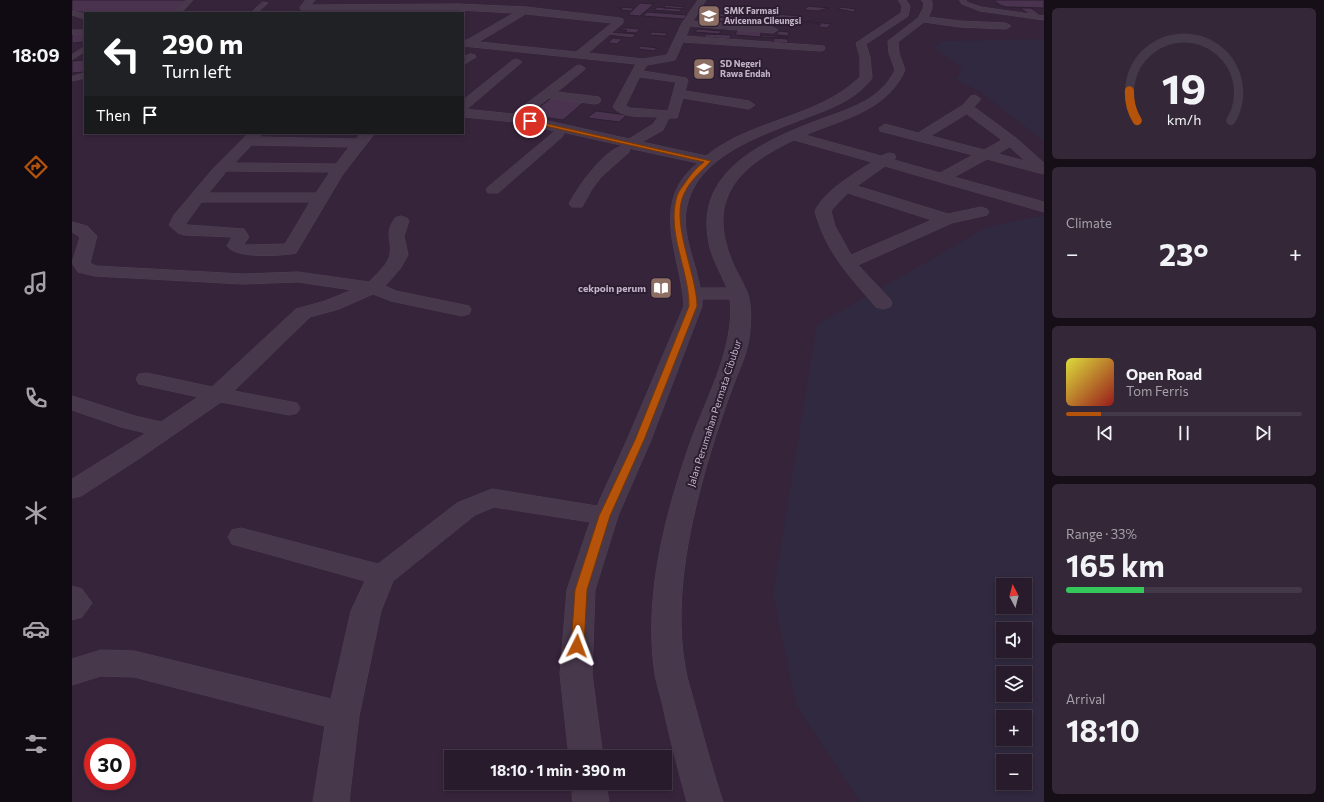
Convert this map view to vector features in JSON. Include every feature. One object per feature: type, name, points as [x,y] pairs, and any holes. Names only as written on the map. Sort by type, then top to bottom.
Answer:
[{"type":"street","points":[[302,10],[311,0]]},
{"type":"street","points":[[302,10],[481,0]]},
{"type":"street","points":[[467,43],[643,62],[671,58],[687,23],[702,0]]},
{"type":"street","points":[[700,294],[679,237],[678,212],[680,194],[704,165],[756,132],[832,103],[854,90],[866,78],[865,57],[861,43],[905,14],[906,6],[902,0]]},
{"type":"street","points":[[925,0],[928,2],[928,8],[922,19],[960,24],[1006,26]]},
{"type":"street","points":[[443,3],[458,10],[524,11],[620,21],[580,54]]},
{"type":"street","points":[[467,43],[491,32],[508,20],[536,4]]},
{"type":"street","points":[[570,16],[581,8]]},
{"type":"street","points":[[604,19],[616,9]]},
{"type":"street","points":[[493,19],[524,22]]},
{"type":"street","name":"Jalan Perumahan Permata Cibubur","points":[[705,802],[692,760],[669,666],[667,607],[674,542],[698,454],[739,339],[734,294],[717,245],[715,225],[717,200],[723,187],[743,165],[764,151],[861,108],[894,85],[900,70],[894,53],[893,41],[922,19]]},
{"type":"street","points":[[687,23],[783,31]]},
{"type":"street","points":[[593,29],[609,30]]},
{"type":"street","points":[[491,32],[506,33]]},
{"type":"street","points":[[679,39],[820,48]]},
{"type":"street","points":[[580,40],[595,42]]},
{"type":"street","points":[[464,105],[521,63],[502,61]]},
{"type":"street","points":[[636,73],[677,78],[682,80],[673,115],[622,110],[620,107],[621,102],[636,73],[643,62]]},
{"type":"street","points":[[516,118],[548,94],[586,69],[564,67]]},
{"type":"street","points":[[681,88],[737,92]]},
{"type":"street","points":[[681,88],[749,106]]},
{"type":"street","points":[[548,94],[596,100]]},
{"type":"street","points":[[920,137],[971,104],[1044,170]]},
{"type":"street","points":[[464,113],[516,118],[626,147],[704,165]]},
{"type":"street","points":[[464,119],[509,124],[626,147]]},
{"type":"street","points":[[577,204],[583,191],[609,161],[626,147],[658,127],[663,119]]},
{"type":"street","points":[[885,128],[1044,170]]},
{"type":"street","points":[[493,190],[557,134]]},
{"type":"street","points":[[798,135],[945,176],[1044,207]]},
{"type":"street","points":[[252,137],[364,138],[321,198],[290,249],[244,250],[235,246],[241,237],[238,232],[184,230],[179,228],[177,224],[180,218],[223,167],[252,137]]},
{"type":"street","points":[[945,176],[1011,140]]},
{"type":"street","points":[[883,303],[847,264],[827,226],[823,211],[825,206],[845,187],[885,159]]},
{"type":"street","points":[[223,167],[342,168]]},
{"type":"street","points":[[945,176],[1044,201]]},
{"type":"street","points":[[845,187],[947,219]]},
{"type":"street","points":[[198,197],[321,198]]},
{"type":"street","points":[[847,264],[947,219],[981,212]]},
{"type":"street","points":[[72,490],[165,430],[217,394],[236,378],[304,313],[332,305],[373,288],[394,265],[399,255],[396,237],[401,221]]},
{"type":"street","points":[[72,227],[81,229],[89,236],[81,263],[84,268],[95,271],[243,279],[298,276],[373,288],[391,295],[462,310]]},
{"type":"street","points":[[700,294],[734,294]]},
{"type":"street","points":[[585,750],[576,674],[581,590],[605,516],[639,440],[690,313],[700,294]]},
{"type":"street","points":[[147,379],[173,386],[289,408]]},
{"type":"street","points":[[72,403],[129,422],[165,430]]},
{"type":"street","points":[[331,802],[343,716],[366,611],[382,575],[466,509],[492,498],[605,516]]},
{"type":"street","points":[[241,538],[382,575]]},
{"type":"street","points":[[72,597],[78,603],[72,609]]},
{"type":"street","points":[[72,672],[101,663],[134,664],[343,716]]},
{"type":"street","points":[[590,790],[591,802]]},
{"type":"lane","points":[[179,12],[190,0]]},
{"type":"lane","points":[[963,0],[964,3],[971,6],[994,12],[1044,18]]},
{"type":"lane","points":[[255,12],[265,4]]},
{"type":"lane","points":[[985,4],[994,12],[1025,11]]},
{"type":"lane","points":[[1036,12],[1044,12]]},
{"type":"lane","points":[[72,14],[80,14],[81,17],[84,17]]},
{"type":"lane","points":[[72,32],[84,32]]},
{"type":"lane","points":[[72,59],[83,47]]},
{"type":"lane","points":[[72,59],[84,60]]},
{"type":"shaded area","points":[[1044,39],[1044,141],[979,91],[956,80],[962,69],[934,47],[942,41]]},
{"type":"shaded area","points":[[1044,215],[1044,802],[860,802],[796,705],[773,593],[817,325],[987,227]]},
{"type":"building","points":[[72,0],[187,0],[177,12],[72,12]]},
{"type":"building","points":[[993,0],[1044,0],[1044,8],[1006,7]]},
{"type":"building","points":[[640,3],[654,4],[640,16],[628,15]]},
{"type":"building","points":[[666,5],[685,7],[683,9],[663,8]]},
{"type":"building","points":[[808,6],[829,8],[818,11],[804,10]]},
{"type":"building","points":[[619,7],[634,8],[631,11],[621,10],[622,8],[618,8]]},
{"type":"building","points":[[657,7],[682,9],[680,12],[654,10]]},
{"type":"building","points":[[841,7],[856,9],[853,12],[838,9]]},
{"type":"building","points":[[1020,8],[1031,8],[1041,15],[1030,15]]},
{"type":"building","points":[[744,10],[753,11],[747,16],[737,15]]},
{"type":"building","points":[[647,12],[687,15],[684,19],[643,16]]},
{"type":"building","points":[[714,13],[735,15],[731,18],[711,15]]},
{"type":"building","points":[[776,14],[800,16],[798,19],[774,17]]},
{"type":"building","points":[[747,16],[756,17],[750,23],[741,22]]},
{"type":"building","points":[[717,17],[740,19],[738,22],[716,21]]},
{"type":"building","points":[[804,22],[831,24],[827,28],[818,27],[821,24]]},
{"type":"building","points":[[623,28],[640,29],[636,33],[625,32],[627,30],[621,30]]},
{"type":"building","points":[[738,28],[762,29],[760,37],[735,35]]},
{"type":"building","points":[[697,29],[721,31],[719,34],[695,32]]},
{"type":"building","points":[[778,31],[789,32],[788,36],[777,35]]},
{"type":"building","points":[[84,32],[84,42],[72,43],[72,33]]},
{"type":"building","points":[[610,32],[636,34],[632,38],[608,35]]},
{"type":"building","points":[[652,32],[668,33],[665,36],[649,35]]},
{"type":"building","points":[[706,34],[731,35],[730,39],[704,37]]},
{"type":"building","points":[[762,35],[787,37],[787,38],[762,37]]},
{"type":"building","points":[[613,38],[622,39],[617,44],[608,43]]},
{"type":"building","points":[[774,38],[788,39],[788,43],[773,42]]},
{"type":"building","points":[[641,46],[657,48],[654,51],[638,49]]},
{"type":"building","points":[[84,60],[84,72],[72,73],[72,61]]},
{"type":"building","points":[[551,98],[584,102],[563,120],[529,115]]},
{"type":"building","points":[[596,111],[627,115],[619,122],[587,118]]},
{"type":"place","name":"SMK Farmasi Avicenna Cileungsi","points":[[709,16]]},
{"type":"place","name":"SD Negeri Rawa Endah","points":[[704,69]]},
{"type":"place","name":"cekpoin perum","points":[[661,288]]},
{"type":"route","points":[[530,121],[709,161],[699,168],[680,194],[678,212],[679,237],[693,294],[693,306],[639,440],[605,516],[581,590],[577,646]]}]
